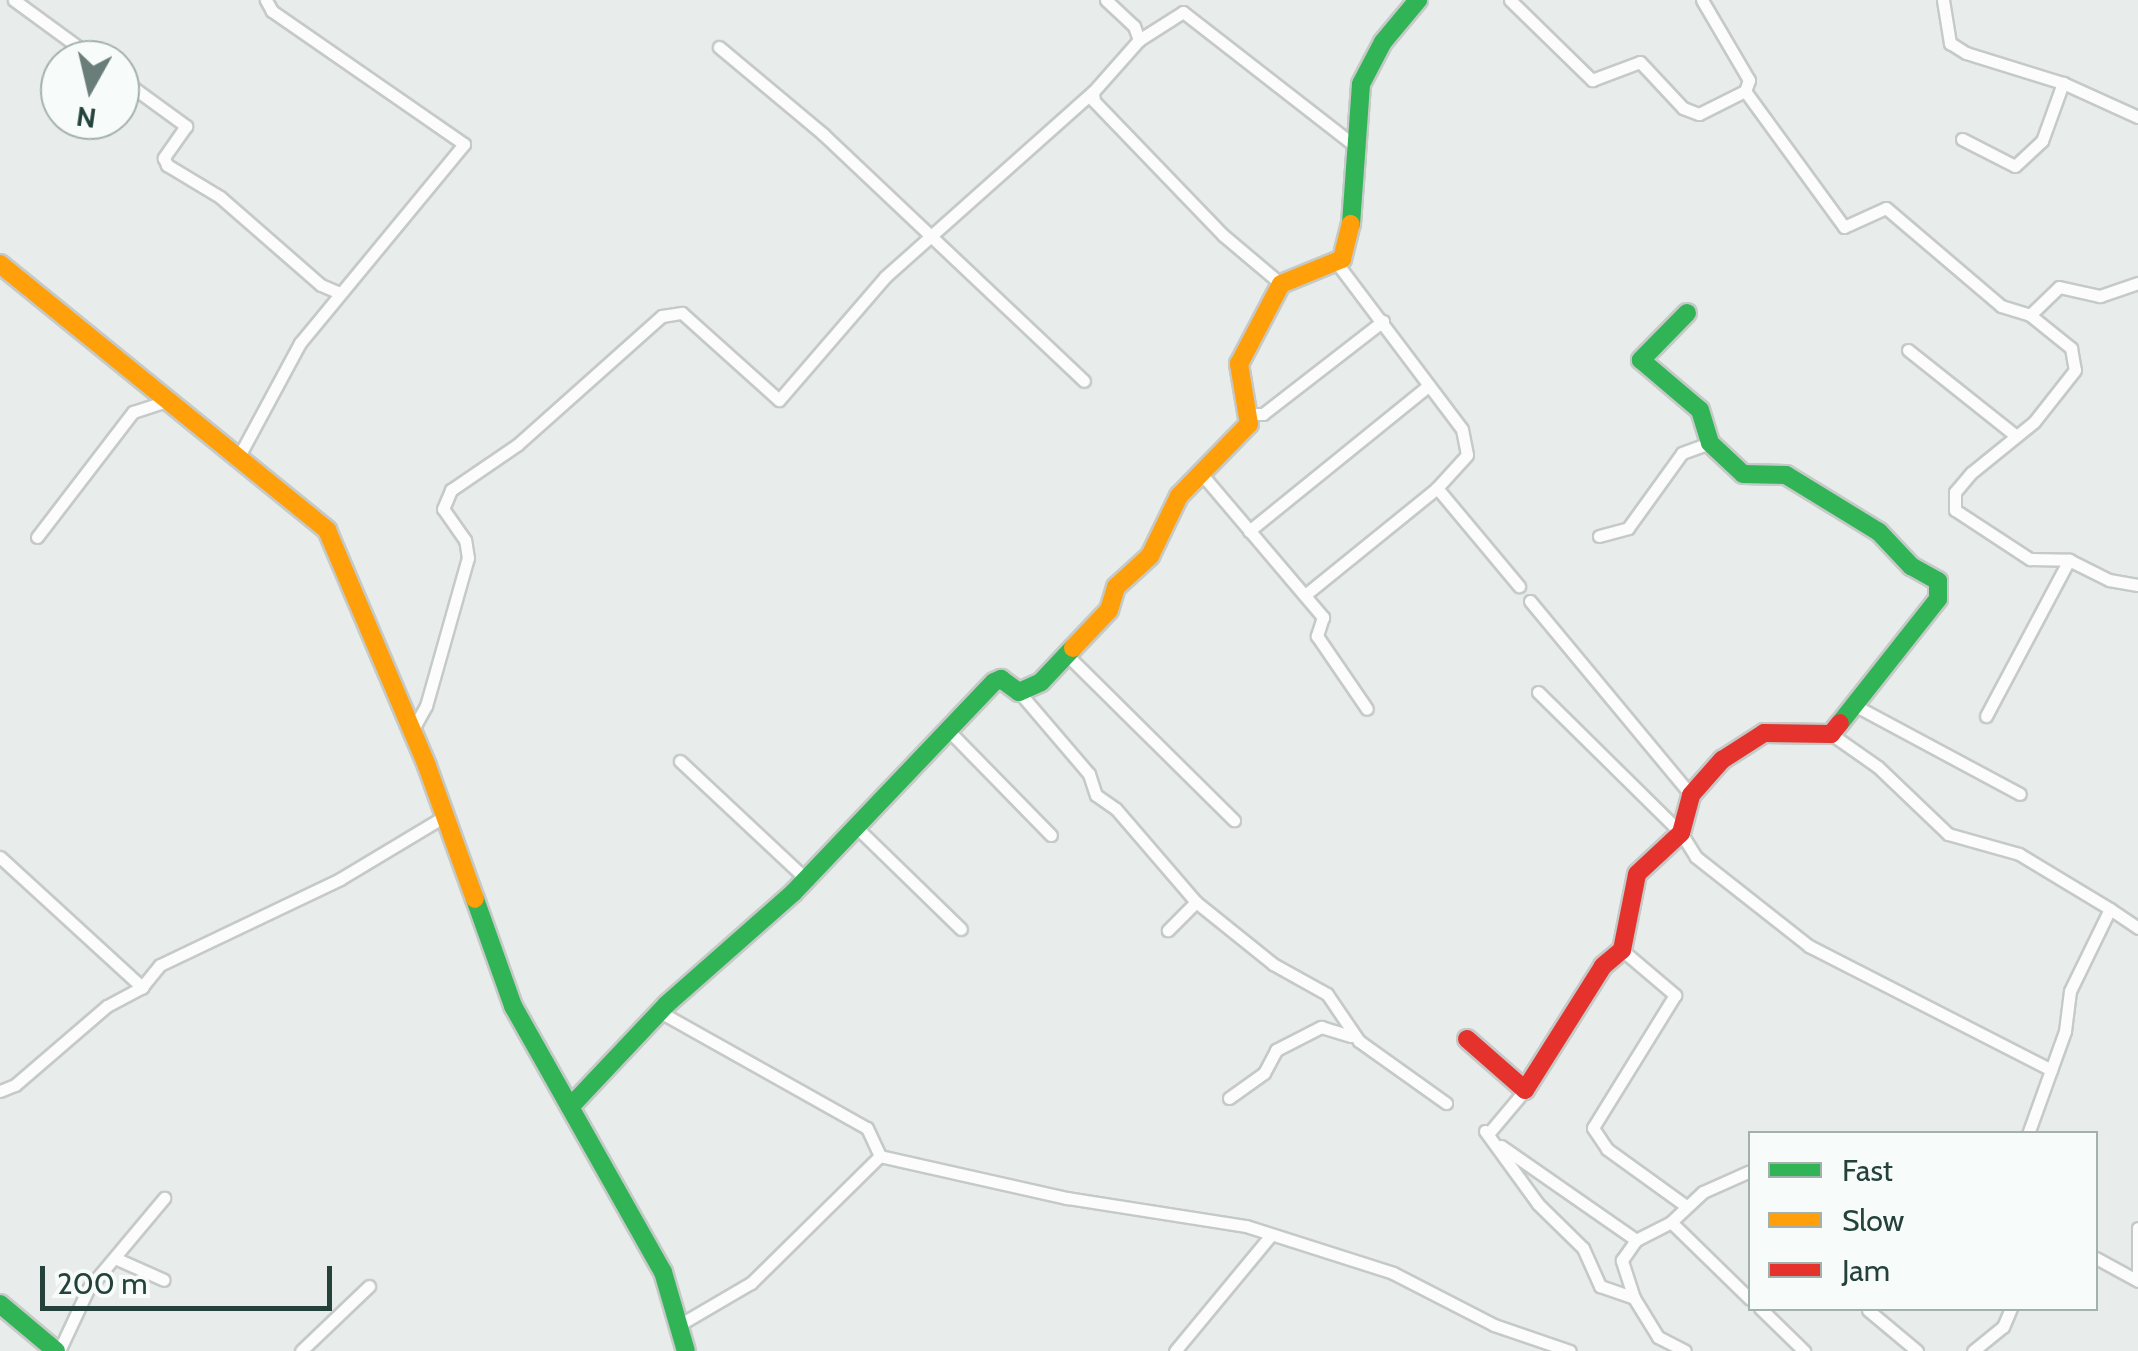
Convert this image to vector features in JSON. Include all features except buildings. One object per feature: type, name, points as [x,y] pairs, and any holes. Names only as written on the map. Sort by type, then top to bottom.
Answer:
[{"type":"street","points":[[14,0],[69,40]]},
{"type":"street","points":[[238,458],[300,343],[464,144],[272,11],[266,0]]},
{"type":"street","points":[[1106,0],[1134,26],[1139,40]]},
{"type":"street","points":[[1252,414],[1239,392],[1238,364],[1281,284],[1336,262],[1352,222],[1361,84],[1383,42],[1418,0]]},
{"type":"street","points":[[1510,0],[1592,80],[1640,62],[1682,108],[1699,114],[1745,91],[1749,80],[1706,2]]},
{"type":"street","points":[[1943,0],[1950,43],[2063,83],[2138,117]]},
{"type":"street","points":[[412,731],[426,706],[468,558],[465,540],[443,509],[451,490],[516,444],[662,316],[682,312],[779,400],[886,277],[1093,92],[1139,40],[1183,12],[1355,146]]},
{"type":"street","points":[[719,46],[933,236],[1084,381]]},
{"type":"street","points":[[1962,139],[2015,166],[2042,140],[2063,83]]},
{"type":"street","points":[[1745,91],[1844,227],[1886,208],[2001,306],[2030,315],[2078,362],[2016,436],[1963,482],[1956,510],[2030,559],[2069,560],[2109,580],[2138,584]]},
{"type":"street","points":[[1093,92],[1094,101],[1223,235],[1281,284]]},
{"type":"street","points":[[140,93],[186,126],[164,158],[168,165],[220,197],[322,285],[340,292]]},
{"type":"street","points":[[1305,595],[1437,488],[1470,444],[1336,262]]},
{"type":"street","points":[[0,264],[327,530],[412,731],[513,1006],[663,1272],[686,1351]]},
{"type":"street","points":[[2030,315],[2059,287],[2100,296],[2138,283]]},
{"type":"street","points":[[1687,313],[1642,360],[1700,410],[1710,442],[1743,474],[1786,475],[1879,532],[1911,566],[1938,582],[1938,600],[1831,734]]},
{"type":"street","points":[[1020,692],[1041,682],[1109,610],[1116,588],[1150,556],[1178,496],[1252,414],[1263,414],[1383,321]]},
{"type":"street","points":[[1908,350],[2016,436]]},
{"type":"street","points":[[1249,531],[1428,386]]},
{"type":"street","points":[[38,538],[134,412],[167,401]]},
{"type":"street","points":[[1599,536],[1628,528],[1682,453],[1710,442]]},
{"type":"street","points":[[1199,472],[1323,617],[1317,636],[1367,708]]},
{"type":"street","points":[[1437,488],[1519,586]]},
{"type":"street","points":[[1986,716],[2069,560]]},
{"type":"street","points":[[1530,601],[1691,795]]},
{"type":"street","points":[[1067,654],[1234,820]]},
{"type":"street","points":[[570,1107],[660,1012],[804,876],[1001,679],[1020,692],[1089,774],[1096,795],[1116,809],[1196,902],[1273,964],[1327,994],[1359,1040]]},
{"type":"street","points":[[1538,692],[1681,833],[1696,857],[1809,946],[2050,1070]]},
{"type":"street","points":[[1854,706],[2020,794]]},
{"type":"street","points":[[948,730],[1051,835]]},
{"type":"street","points":[[1485,1132],[1525,1090],[1602,966],[1622,950],[1637,874],[1681,833],[1691,795],[1722,760],[1764,733],[1831,734],[1878,767],[1948,834],[2019,854],[2138,928]]},
{"type":"street","points":[[680,761],[804,876]]},
{"type":"street","points":[[0,1091],[15,1086],[106,1006],[142,986],[160,966],[340,879],[445,816]]},
{"type":"street","points":[[854,825],[961,929]]},
{"type":"street","points":[[0,857],[142,986]]},
{"type":"street","points":[[1168,930],[1196,902]]},
{"type":"street","points":[[2029,1131],[2070,991],[2110,909]]},
{"type":"street","points":[[1622,950],[1675,995],[1593,1128],[1606,1149],[1686,1206]]},
{"type":"street","points":[[660,1012],[867,1128],[880,1156]]},
{"type":"street","points":[[1229,1098],[1264,1073],[1276,1050],[1321,1027],[1359,1040],[1446,1102]]},
{"type":"street","points":[[1467,1040],[1525,1090]]},
{"type":"street","points":[[1485,1132],[1540,1178],[1636,1240]]},
{"type":"street","points":[[1485,1132],[1538,1204],[1583,1248],[1600,1286],[1634,1298]]},
{"type":"street","points":[[678,1325],[751,1283],[880,1156]]},
{"type":"street","points":[[880,1156],[1270,1236],[1393,1272],[1540,1347],[1570,1351]]},
{"type":"street","points":[[1686,1351],[1658,1336],[1634,1298],[1622,1260],[1636,1240],[1672,1222],[1686,1206],[1748,1172]]},
{"type":"street","points":[[0,1304],[58,1351],[88,1289],[117,1259],[164,1198]]},
{"type":"street","points":[[1672,1222],[1748,1297]]},
{"type":"street","points":[[2138,1228],[2138,1273]]},
{"type":"street","points":[[1175,1351],[1270,1236]]},
{"type":"street","points":[[117,1259],[164,1280]]},
{"type":"street","points":[[2098,1259],[2138,1281]]},
{"type":"street","points":[[301,1351],[369,1286]]},
{"type":"street","points":[[1763,1311],[1804,1351]]},
{"type":"street","points":[[1869,1311],[1917,1351]]},
{"type":"street","points":[[1973,1351],[2003,1327],[2011,1311]]},
{"type":"traffic: fast","points":[[1351,224],[1361,84],[1383,42],[1418,0]]},
{"type":"traffic: fast","points":[[1687,313],[1641,360],[1700,410],[1710,443],[1743,474],[1786,475],[1879,532],[1911,566],[1938,581],[1938,599],[1840,723]]},
{"type":"traffic: fast","points":[[570,1107],[667,1004],[793,893],[994,682],[1001,679],[1019,692],[1041,682],[1073,648]]},
{"type":"traffic: fast","points":[[475,899],[513,1006],[663,1272],[686,1351]]},
{"type":"traffic: fast","points":[[0,1304],[56,1351]]},
{"type":"traffic: slow","points":[[1073,648],[1109,610],[1116,587],[1150,556],[1179,496],[1249,424],[1239,364],[1281,284],[1342,259],[1351,224]]},
{"type":"traffic: slow","points":[[0,264],[327,530],[427,766],[475,899]]},
{"type":"traffic: jam","points":[[1467,1039],[1525,1090],[1603,966],[1622,950],[1637,874],[1681,833],[1691,795],[1722,760],[1764,733],[1831,734],[1840,723]]}]
